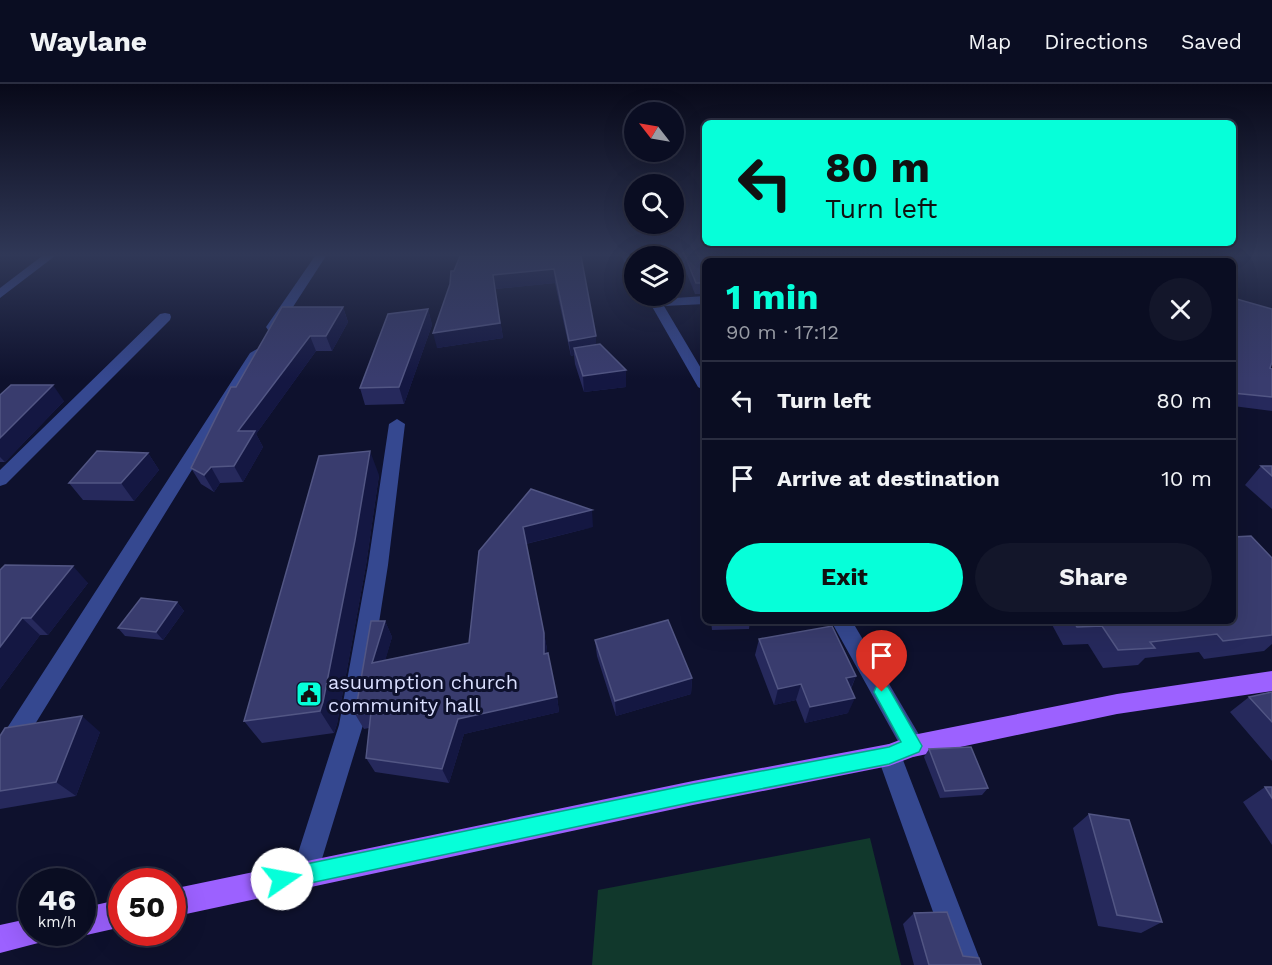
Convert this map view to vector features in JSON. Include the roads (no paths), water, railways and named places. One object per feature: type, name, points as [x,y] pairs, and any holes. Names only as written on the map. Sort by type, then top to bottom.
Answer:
[{"type":"main road","points":[[186,900],[1117,705],[1272,681]]},
{"type":"main road","points":[[0,939],[18,935]]},
{"type":"street","points":[[0,760],[291,297]]},
{"type":"street","points":[[684,300],[702,300]]},
{"type":"street","points":[[658,306],[702,382]]},
{"type":"street","points":[[0,480],[165,317]]},
{"type":"street","points":[[304,875],[351,725],[378,565],[397,424]]},
{"type":"street","points":[[842,624],[901,750],[967,965]]},
{"type":"place","name":"asuumption church community hall","points":[[309,694]]}]
